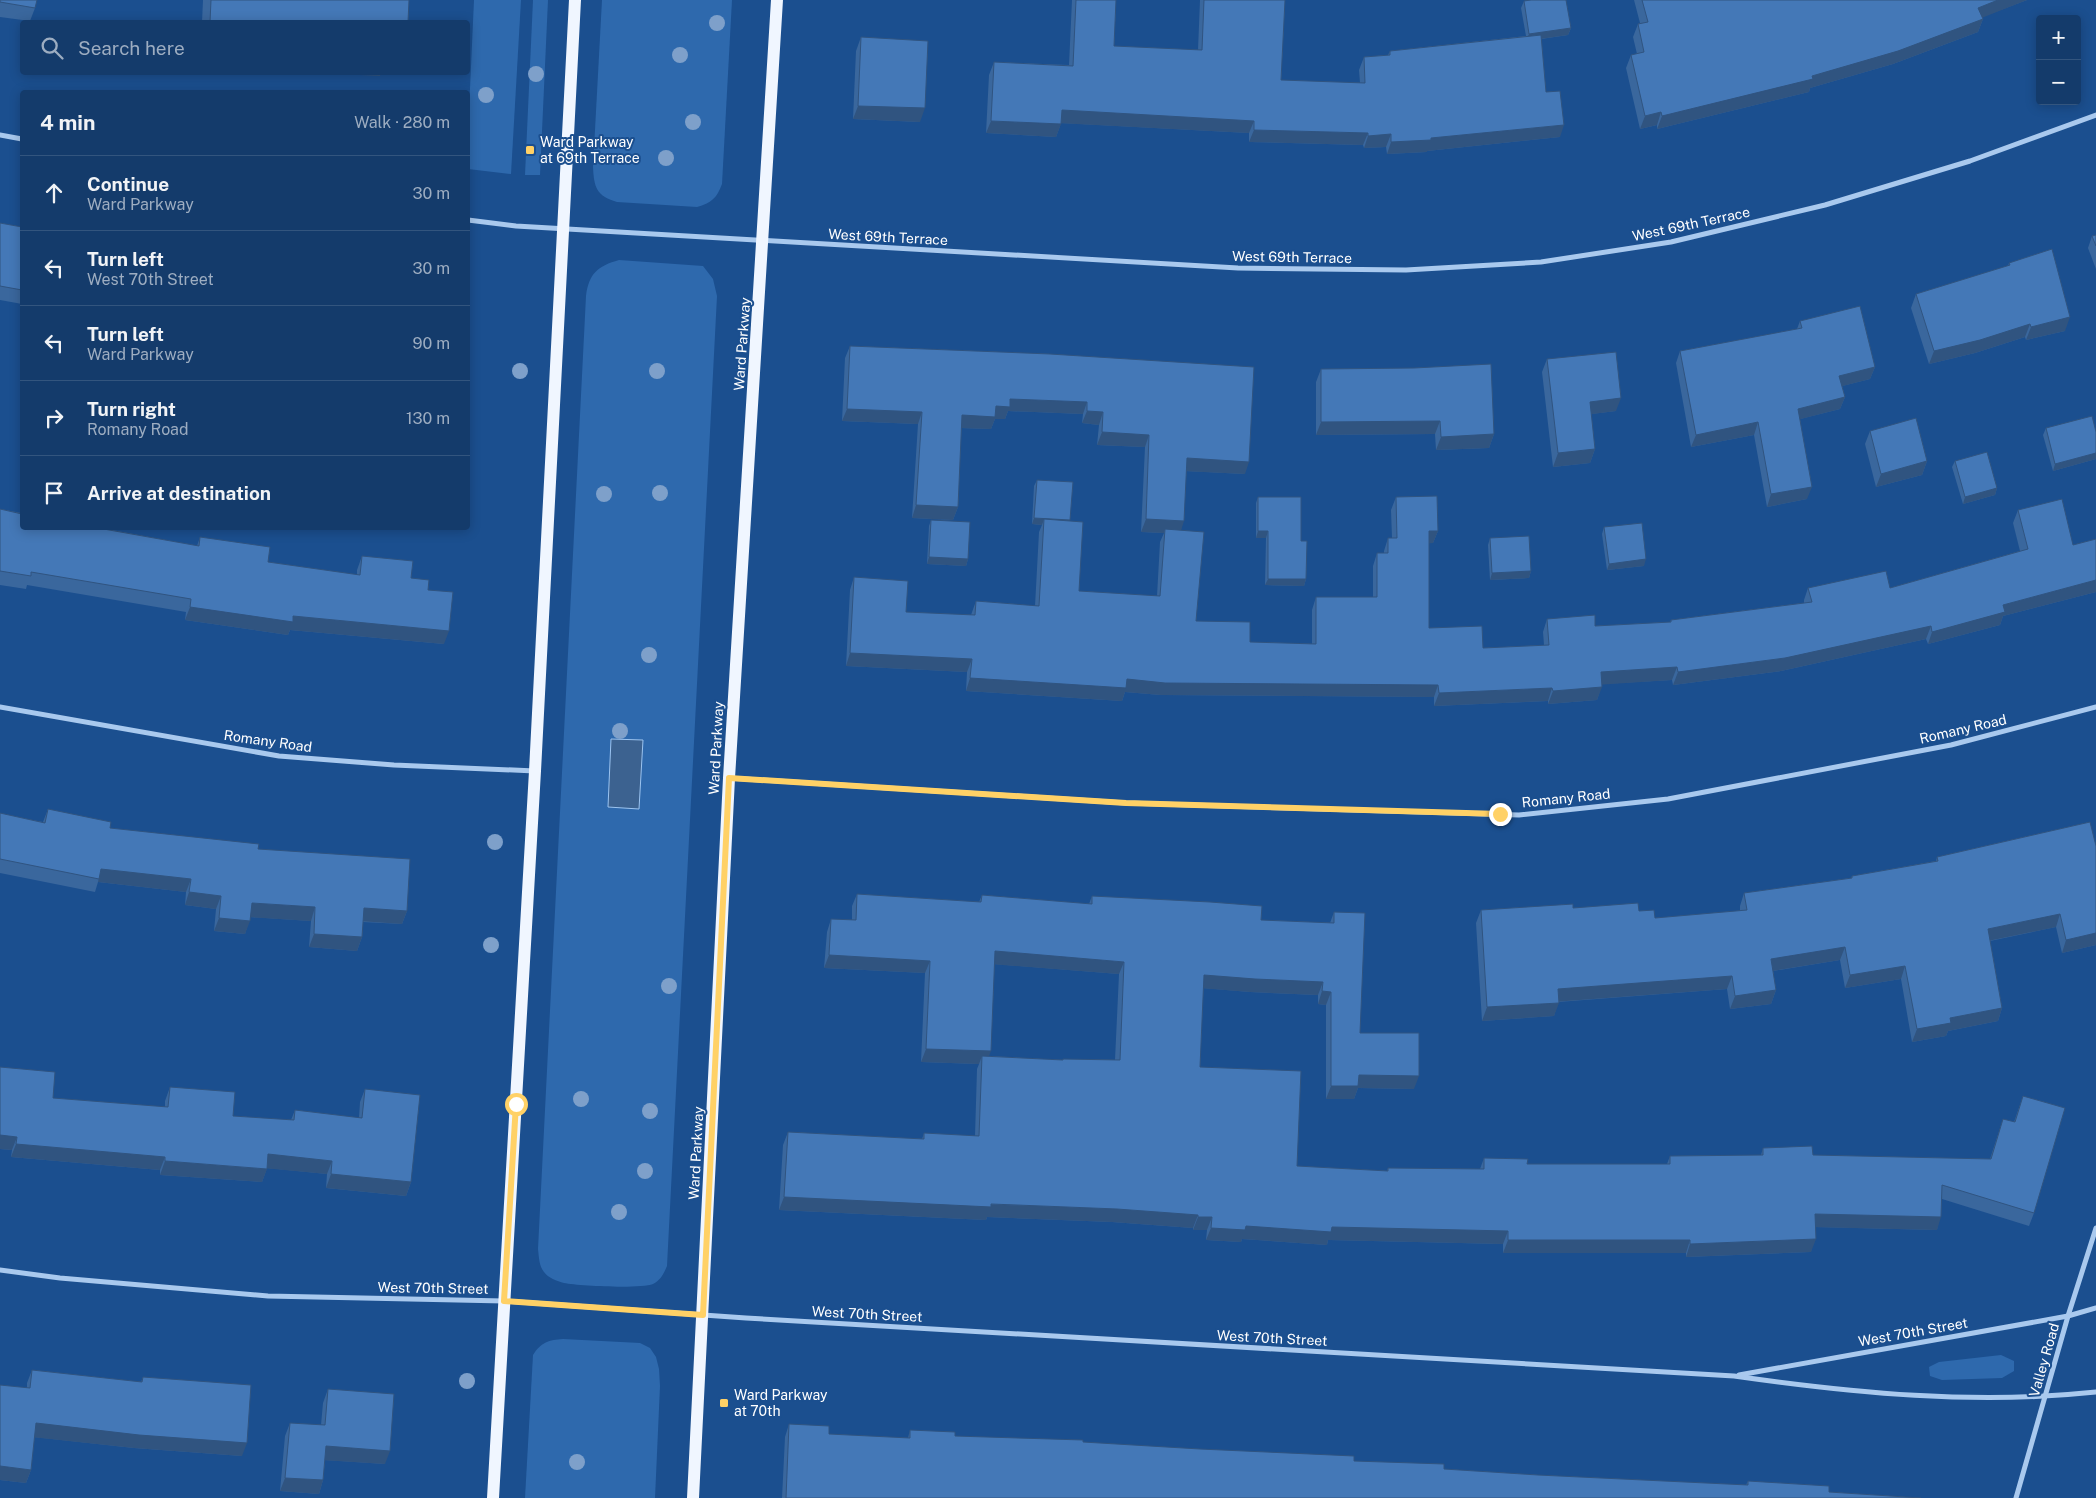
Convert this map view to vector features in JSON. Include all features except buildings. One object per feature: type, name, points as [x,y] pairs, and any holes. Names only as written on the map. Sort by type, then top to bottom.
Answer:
[{"type":"main road","points":[[493,1498],[535,771],[575,0]]},
{"type":"main road","name":"Ward Parkway","points":[[693,1498],[729,778],[764,241],[777,0]]},
{"type":"street","name":"West 69th Terrace","points":[[470,220],[516,226],[1238,268],[1406,270],[1541,262],[1671,242],[1825,205],[1970,161],[2096,115]]},
{"type":"street","points":[[0,135],[20,139]]},
{"type":"street","name":"Romany Road","points":[[0,707],[279,756],[394,765],[535,771]]},
{"type":"street","name":"Romany Road","points":[[729,778],[1126,803],[1519,815],[1668,799],[1951,745],[2096,707]]},
{"type":"street","name":"Valley Road","points":[[2016,1498],[2068,1316],[2096,1228]]},
{"type":"street","name":"West 70th Street","points":[[0,1270],[60,1278],[268,1296],[504,1301],[703,1315],[1734,1376],[1823,1388],[1894,1394],[2045,1397],[2096,1392]]},
{"type":"street","name":"West 70th Street","points":[[1734,1376],[2068,1316],[2096,1308]]},
{"type":"shaded area","points":[[474,0],[521,0],[511,174],[470,169],[470,90]]},
{"type":"shaded area","points":[[533,0],[548,0],[540,175],[525,175]]},
{"type":"shaded area","points":[[602,0],[732,0],[722,184],[716,196],[706,204],[697,207],[617,202],[600,194],[595,185],[593,167]]},
{"type":"shaded area","points":[[619,260],[703,266],[713,279],[717,296],[667,1266],[660,1278],[653,1284],[623,1287],[572,1284],[553,1279],[542,1270],[538,1249],[586,296],[592,276],[605,265]]},
{"type":"shaded area","points":[[611,739],[643,740],[639,809],[608,807]]},
{"type":"shaded area","points":[[563,1339],[640,1343],[650,1348],[656,1357],[660,1386],[655,1498],[525,1498],[533,1355],[546,1342]]},
{"type":"shaded area","points":[[2001,1355],[2014,1361],[2014,1371],[2002,1378],[1942,1380],[1930,1376],[1929,1367],[1939,1362]]},
{"type":"place","name":"Ward Parkway at 69th Terrace","points":[[530,150]]},
{"type":"place","name":"Ward Parkway at 70th","points":[[724,1403]]},
{"type":"route","points":[[516,1104],[504,1301],[703,1315],[729,778],[1126,803],[1500,814]]}]
